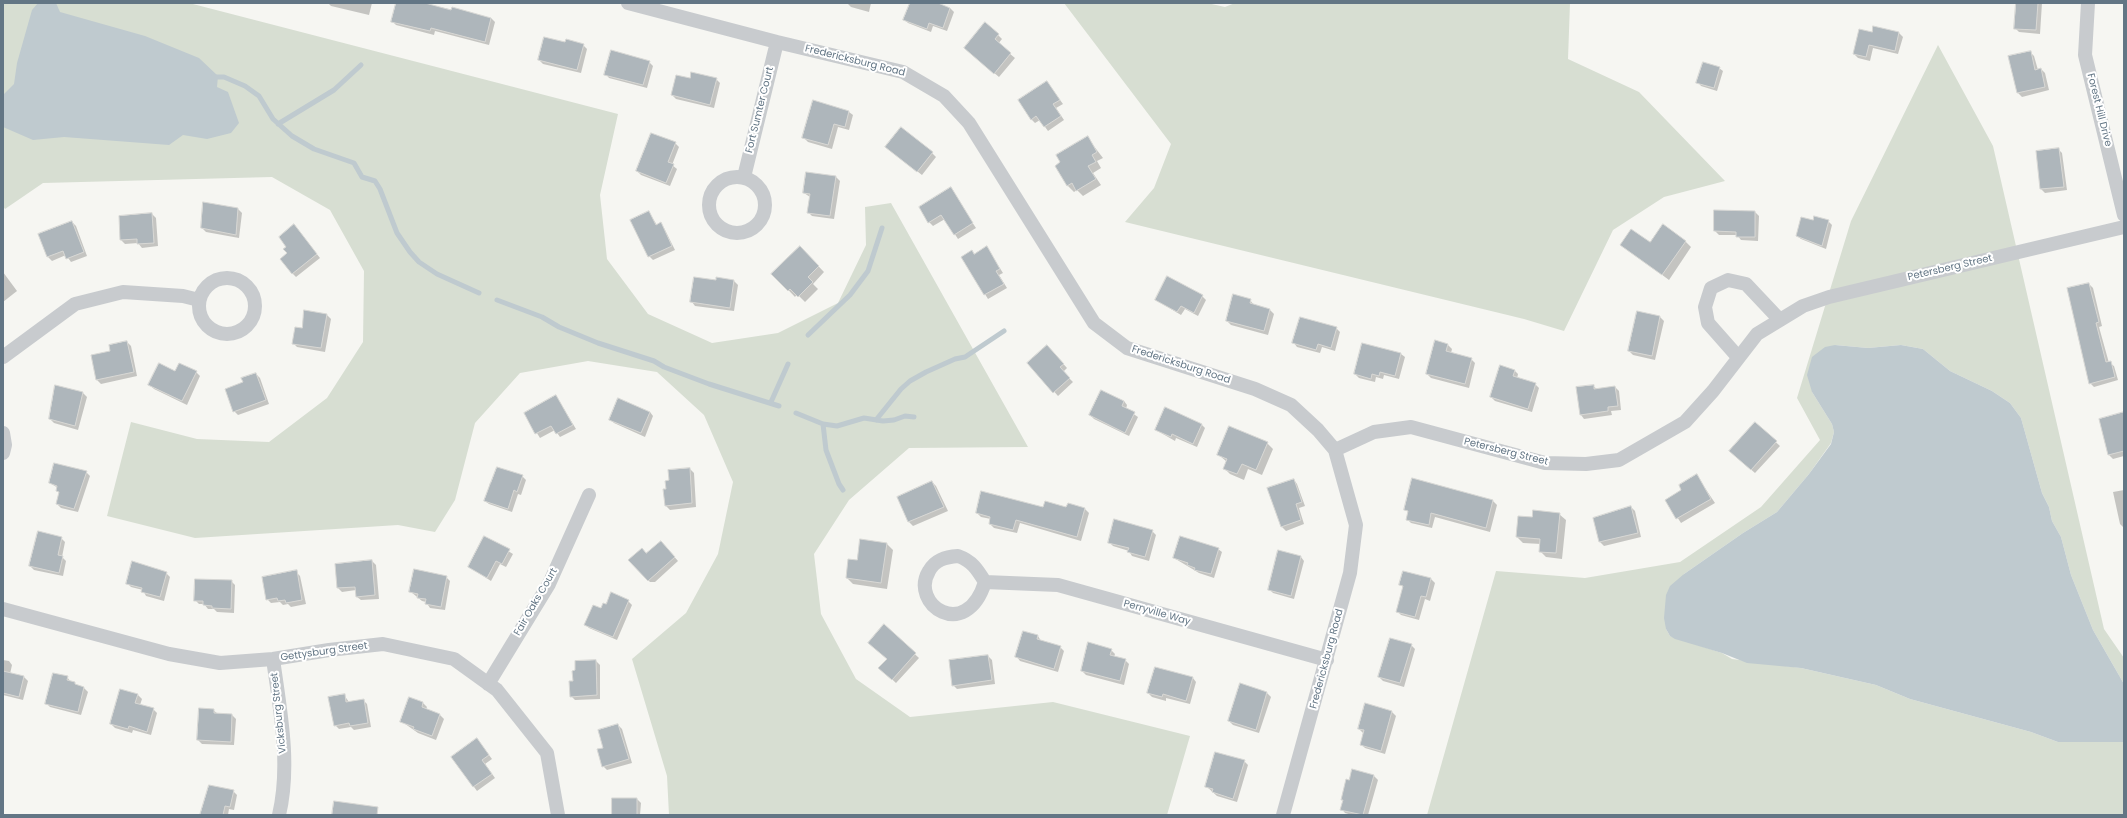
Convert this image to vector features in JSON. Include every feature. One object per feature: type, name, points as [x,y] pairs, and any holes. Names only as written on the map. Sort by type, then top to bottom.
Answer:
[{"type":"street","name":"Fredericksburg Road","points":[[628,3],[777,42],[903,72],[944,96],[969,122],[1094,323],[1127,348],[1255,389],[1291,405],[1318,430],[1335,450],[1356,525],[1350,573],[1283,815]]},
{"type":"street","name":"Forest Hill Drive","points":[[2088,3],[2086,55],[2124,215]]},
{"type":"street","name":"Fort Sumter Court","points":[[744,178],[777,42]]},
{"type":"street","points":[[734,177],[744,178],[752,181],[764,195],[764,213],[760,221],[746,232],[728,233],[719,228],[713,221],[709,212],[708,202],[716,185],[725,179],[734,177]]},
{"type":"street","name":"Petersberg Street","points":[[1335,450],[1374,432],[1412,426],[1546,463],[1586,464],[1619,460],[1685,422],[1713,391],[1757,334],[1803,306],[1828,297],[2124,227]]},
{"type":"street","points":[[1738,357],[1708,323],[1705,307],[1711,288],[1728,280],[1746,284],[1780,319]]},
{"type":"street","points":[[3,357],[75,304],[123,292],[183,296],[199,300]]},
{"type":"street","points":[[3,433],[5,445],[3,453]]},
{"type":"street","name":"Fair Oaks Court","points":[[488,684],[549,584],[589,495]]},
{"type":"street","points":[[948,556],[958,556],[967,559],[974,565],[985,582],[978,600],[971,608],[954,614],[945,613],[936,608],[928,597],[924,584],[932,566],[948,556]]},
{"type":"street","name":"Perryville Way","points":[[985,582],[1058,585],[1326,660]]},
{"type":"street","name":"Gettysburg Street","points":[[3,609],[169,654],[220,663],[273,659],[329,650],[383,644],[454,659],[497,690],[547,753],[558,815]]},
{"type":"street","name":"Vicksburg Street","points":[[273,659],[284,746],[283,800],[279,815]]},
{"type":"shaded area","points":[[3,3],[189,3],[618,114],[600,195],[607,259],[648,314],[712,343],[778,333],[838,303],[866,245],[865,207],[891,203],[1028,447],[909,448],[849,500],[814,554],[821,614],[856,679],[910,717],[1053,702],[1190,736],[1167,815],[669,815],[667,776],[632,659],[686,613],[718,554],[733,482],[704,415],[657,372],[588,361],[520,373],[475,423],[455,500],[435,532],[398,525],[195,538],[107,516],[131,422],[197,439],[269,442],[327,398],[363,342],[364,271],[330,210],[272,177],[43,183],[5,209],[3,206]]},
{"type":"shaded area","points":[[38,3],[56,3],[60,12],[145,36],[199,58],[218,76],[217,87],[228,92],[239,123],[231,133],[207,139],[183,135],[169,145],[64,137],[33,140],[3,127],[3,95],[14,84],[17,63],[32,10]]},
{"type":"shaded area","points":[[1064,3],[1207,3],[1225,7],[1235,3],[1570,3],[1568,59],[1639,92],[1725,181],[1664,197],[1613,230],[1564,331],[1524,319],[1125,222],[1154,188],[1171,144]]},
{"type":"shaded area","points":[[1938,45],[1993,146],[2104,629],[2124,658],[2124,684],[2093,630],[2071,575],[2061,537],[2052,521],[2049,507],[2042,493],[2021,418],[2010,403],[1992,391],[1950,371],[1923,349],[1901,345],[1868,348],[1835,345],[1812,392],[1832,424],[1834,432],[1831,443],[1809,474],[1777,512],[1743,533],[1684,574],[1666,629],[1670,636],[1722,653],[1732,659],[1801,668],[1876,685],[1910,699],[2031,732],[2058,742],[2124,742],[2124,815],[1427,815],[1496,571],[1585,578],[1680,562],[1761,507],[1820,440],[1797,398],[1851,221]]},
{"type":"shaded area","points":[[1835,345],[1868,348],[1901,345],[1923,349],[1950,371],[1992,391],[2010,403],[2021,418],[2042,493],[2049,507],[2052,521],[2061,537],[2071,575],[2093,630],[2124,684],[2124,742],[2058,742],[2031,732],[1910,699],[1876,685],[1801,668],[1747,663],[1670,636],[1666,629],[1664,618],[1666,595],[1670,586],[1684,574],[1743,533],[1777,512],[1809,474],[1831,444],[1834,432],[1832,424],[1812,392],[1807,375],[1812,357],[1825,347]]},
{"type":"building","points":[[396,3],[425,3],[451,10],[452,7],[491,18],[485,42],[431,28],[430,31],[391,22]]},
{"type":"building","points":[[910,3],[938,3],[950,8],[943,28],[929,23],[927,29],[903,20]]},
{"type":"building","points":[[2016,3],[2038,3],[2036,30],[2014,29]]},
{"type":"building","points":[[985,22],[999,34],[995,39],[1011,53],[994,74],[964,48]]},
{"type":"building","points":[[1873,26],[1899,32],[1895,51],[1869,45],[1866,57],[1853,54],[1859,29],[1872,32]]},
{"type":"building","points":[[544,37],[565,42],[566,39],[584,44],[577,70],[538,60]]},
{"type":"building","points":[[611,50],[650,61],[643,85],[604,75]]},
{"type":"building","points":[[2031,51],[2035,70],[2041,68],[2045,87],[2017,93],[2008,56]]},
{"type":"building","points":[[1703,62],[1720,67],[1714,88],[1696,83]]},
{"type":"building","points":[[691,72],[717,78],[710,105],[671,95],[676,75],[690,78]]},
{"type":"building","points":[[1047,81],[1060,100],[1053,104],[1061,116],[1044,127],[1036,116],[1031,120],[1018,100]]},
{"type":"building","points":[[813,100],[849,111],[845,127],[834,124],[828,145],[802,138]]},
{"type":"building","points":[[901,127],[933,152],[917,172],[885,147]]},
{"type":"building","points":[[651,133],[676,142],[668,162],[674,164],[666,183],[636,171]]},
{"type":"building","points":[[1088,136],[1097,152],[1092,155],[1096,162],[1088,166],[1096,179],[1076,191],[1072,183],[1067,186],[1055,166],[1060,162],[1056,155]]},
{"type":"building","points":[[2059,148],[2064,187],[2040,189],[2036,151]]},
{"type":"building","points":[[806,172],[836,176],[830,216],[807,213],[810,194],[803,193]]},
{"type":"building","points":[[951,187],[973,223],[954,235],[941,215],[928,223],[919,207]]},
{"type":"building","points":[[203,202],[238,208],[236,235],[201,228]]},
{"type":"building","points":[[1714,210],[1755,211],[1755,237],[1736,237],[1736,232],[1714,231]]},
{"type":"building","points":[[649,211],[656,225],[661,222],[672,246],[648,257],[630,220]]},
{"type":"building","points":[[152,213],[154,243],[137,244],[137,239],[120,240],[119,216]]},
{"type":"building","points":[[1814,216],[1829,220],[1822,246],[1796,236],[1801,217],[1813,220]]},
{"type":"building","points":[[72,221],[84,252],[66,259],[63,251],[47,257],[38,234]]},
{"type":"building","points":[[294,224],[317,254],[292,274],[280,259],[287,253],[283,249],[286,247],[279,237]]},
{"type":"building","points":[[1663,224],[1686,241],[1662,275],[1620,245],[1631,229],[1650,242]]},
{"type":"building","points":[[800,246],[819,266],[808,277],[813,282],[798,297],[790,289],[788,291],[771,274]]},
{"type":"building","points":[[987,246],[1000,269],[996,271],[1004,284],[984,295],[961,257],[972,250],[974,254]]},
{"type":"building","points":[[1167,276],[1203,295],[1194,313],[1181,306],[1177,312],[1155,300]]},
{"type":"building","points":[[694,277],[716,280],[716,277],[734,280],[730,308],[690,302]]},
{"type":"building","points":[[2089,283],[2099,322],[2096,323],[2106,362],[2111,361],[2115,377],[2089,384],[2067,288]]},
{"type":"building","points":[[1233,294],[1251,299],[1250,303],[1270,309],[1264,331],[1226,321]]},
{"type":"building","points":[[304,310],[327,314],[321,348],[292,344],[295,327],[302,328]]},
{"type":"building","points":[[1637,311],[1660,316],[1652,356],[1628,351]]},
{"type":"building","points":[[1300,317],[1337,327],[1331,348],[1318,344],[1316,350],[1292,343]]},
{"type":"building","points":[[1435,340],[1448,344],[1446,351],[1472,358],[1465,384],[1426,374]]},
{"type":"building","points":[[127,341],[134,372],[96,380],[91,355],[110,351],[109,345]]},
{"type":"building","points":[[1362,343],[1401,353],[1395,376],[1380,372],[1379,376],[1372,374],[1371,379],[1354,374]]},
{"type":"building","points":[[1047,345],[1064,364],[1060,367],[1070,378],[1053,393],[1027,363]]},
{"type":"building","points":[[159,363],[175,371],[179,363],[197,371],[182,401],[148,385]]},
{"type":"building","points":[[1500,365],[1515,370],[1513,376],[1536,383],[1528,409],[1490,397]]},
{"type":"building","points":[[256,373],[266,400],[233,412],[225,389],[243,382],[241,378]]},
{"type":"building","points":[[55,385],[83,392],[75,426],[49,419]]},
{"type":"building","points":[[1594,385],[1594,389],[1615,386],[1618,406],[1608,407],[1608,411],[1580,415],[1576,387]]},
{"type":"building","points":[[1101,390],[1124,401],[1122,406],[1135,412],[1125,433],[1089,415]]},
{"type":"building","points":[[556,395],[573,425],[556,434],[551,426],[535,434],[524,413]]},
{"type":"building","points":[[618,398],[650,412],[641,433],[609,420]]},
{"type":"building","points":[[1165,407],[1202,424],[1193,444],[1172,434],[1171,437],[1155,430]]},
{"type":"building","points":[[2124,412],[2124,451],[2108,455],[2099,419]]},
{"type":"building","points":[[1755,422],[1777,441],[1751,470],[1729,451]]},
{"type":"building","points":[[1229,426],[1268,442],[1256,470],[1242,464],[1237,474],[1223,469],[1227,459],[1217,455]]},
{"type":"building","points":[[54,463],[87,471],[74,509],[56,504],[59,492],[56,491],[57,486],[49,483]]},
{"type":"building","points":[[497,467],[523,475],[517,492],[514,490],[508,509],[484,501]]},
{"type":"building","points":[[690,468],[692,503],[665,506],[663,489],[666,489],[665,481],[669,480],[668,470]]},
{"type":"building","points":[[1697,474],[1711,499],[1676,519],[1665,500],[1681,490],[1679,485]]},
{"type":"building","points":[[1412,478],[1493,500],[1486,528],[1431,513],[1429,525],[1406,520],[1408,511],[1404,510]]},
{"type":"building","points":[[1294,479],[1302,502],[1296,504],[1301,520],[1281,527],[1267,488]]},
{"type":"building","points":[[932,481],[944,507],[908,522],[897,497]]},
{"type":"building","points":[[981,491],[1043,507],[1045,501],[1066,507],[1068,503],[1085,508],[1077,537],[1016,520],[1013,530],[989,524],[990,517],[976,513]]},
{"type":"building","points":[[1631,506],[1638,533],[1599,542],[1593,518]]},
{"type":"building","points":[[1533,510],[1560,513],[1556,553],[1539,552],[1540,539],[1516,537],[1518,516],[1532,517]]},
{"type":"building","points":[[1114,519],[1153,530],[1145,557],[1127,552],[1129,548],[1108,543]]},
{"type":"building","points":[[38,531],[62,537],[58,555],[63,556],[59,573],[29,566]]},
{"type":"building","points":[[484,536],[510,549],[502,564],[496,561],[487,578],[468,567]]},
{"type":"building","points":[[1180,536],[1219,548],[1211,574],[1194,570],[1195,568],[1187,565],[1188,563],[1173,558]]},
{"type":"building","points":[[860,539],[887,543],[881,583],[846,578],[848,559],[857,560]]},
{"type":"building","points":[[661,541],[675,557],[648,581],[628,560],[642,548],[646,553]]},
{"type":"building","points":[[1278,550],[1301,556],[1291,596],[1268,590]]},
{"type":"building","points":[[372,560],[375,595],[356,597],[355,587],[337,588],[335,564]]},
{"type":"building","points":[[132,561],[167,572],[160,597],[141,592],[142,588],[126,584]]},
{"type":"building","points":[[414,569],[447,576],[441,607],[425,604],[426,599],[417,598],[418,594],[409,592]]},
{"type":"building","points":[[297,570],[302,600],[286,603],[285,600],[278,601],[277,598],[266,600],[262,577]]},
{"type":"building","points":[[1403,571],[1431,578],[1426,597],[1421,596],[1415,617],[1396,612],[1403,586],[1399,585]]},
{"type":"building","points":[[195,579],[232,580],[231,609],[212,608],[212,606],[203,605],[203,601],[194,601]]},
{"type":"building","points":[[611,592],[629,600],[613,637],[584,625],[593,605],[601,608],[603,603],[606,604]]},
{"type":"building","points":[[884,624],[916,653],[892,680],[878,668],[887,659],[868,643]]},
{"type":"building","points":[[1023,631],[1038,635],[1037,639],[1061,646],[1054,669],[1015,657]]},
{"type":"building","points":[[1390,638],[1412,644],[1400,683],[1378,677]]},
{"type":"building","points":[[1088,642],[1112,649],[1110,655],[1126,659],[1120,681],[1081,671]]},
{"type":"building","points":[[988,655],[992,680],[952,686],[949,660]]},
{"type":"building","points":[[596,660],[597,695],[570,697],[569,681],[573,681],[572,671],[575,670],[575,661]]},
{"type":"building","points":[[1155,667],[1193,677],[1186,701],[1163,694],[1162,697],[1147,693]]},
{"type":"building","points":[[3,671],[24,676],[19,697],[3,693]]},
{"type":"building","points":[[53,673],[68,676],[67,680],[84,687],[78,712],[45,704]]},
{"type":"building","points":[[1240,683],[1267,692],[1256,730],[1228,721]]},
{"type":"building","points":[[120,689],[138,694],[135,703],[154,708],[147,732],[129,726],[128,729],[110,724]]},
{"type":"building","points":[[345,694],[346,702],[364,699],[368,723],[350,726],[349,723],[334,726],[328,697]]},
{"type":"building","points":[[409,697],[423,702],[422,707],[440,714],[432,736],[413,729],[414,727],[400,722]]},
{"type":"building","points":[[1365,703],[1392,711],[1381,751],[1360,745],[1364,730],[1358,729]]},
{"type":"building","points":[[199,708],[214,709],[214,713],[232,714],[231,742],[197,740]]},
{"type":"building","points":[[618,724],[629,759],[602,767],[597,749],[603,748],[598,730]]},
{"type":"building","points":[[477,738],[489,755],[482,760],[492,774],[473,787],[451,757]]},
{"type":"building","points":[[1215,752],[1245,760],[1233,799],[1212,792],[1213,789],[1205,787]]},
{"type":"building","points":[[1352,769],[1374,775],[1363,815],[1340,810],[1346,779],[1349,780]]},
{"type":"building","points":[[209,785],[234,790],[230,807],[225,806],[223,815],[200,815]]},
{"type":"building","points":[[612,798],[637,798],[637,815],[612,815]]},
{"type":"building","points":[[334,801],[378,807],[377,815],[332,815]]},
{"type":"waterway","points":[[278,124],[334,90],[361,65]]},
{"type":"waterway","points":[[213,77],[224,77],[245,86],[259,96],[273,119],[292,136],[314,149],[354,163],[362,177],[375,181],[380,189],[397,233],[419,262],[437,274],[479,293]]},
{"type":"waterway","points":[[808,335],[850,295],[868,271],[882,228]]},
{"type":"waterway","points":[[497,300],[542,317],[559,327],[598,343],[654,361],[664,367],[709,384],[779,406]]},
{"type":"waterway","points":[[876,420],[901,389],[910,381],[955,359],[965,357],[1004,331]]},
{"type":"waterway","points":[[771,402],[788,364]]},
{"type":"waterway","points":[[796,413],[823,424],[837,426],[864,418],[883,421],[894,420],[905,416],[914,417]]},
{"type":"waterway","points":[[823,424],[826,450],[839,484],[843,490]]}]
